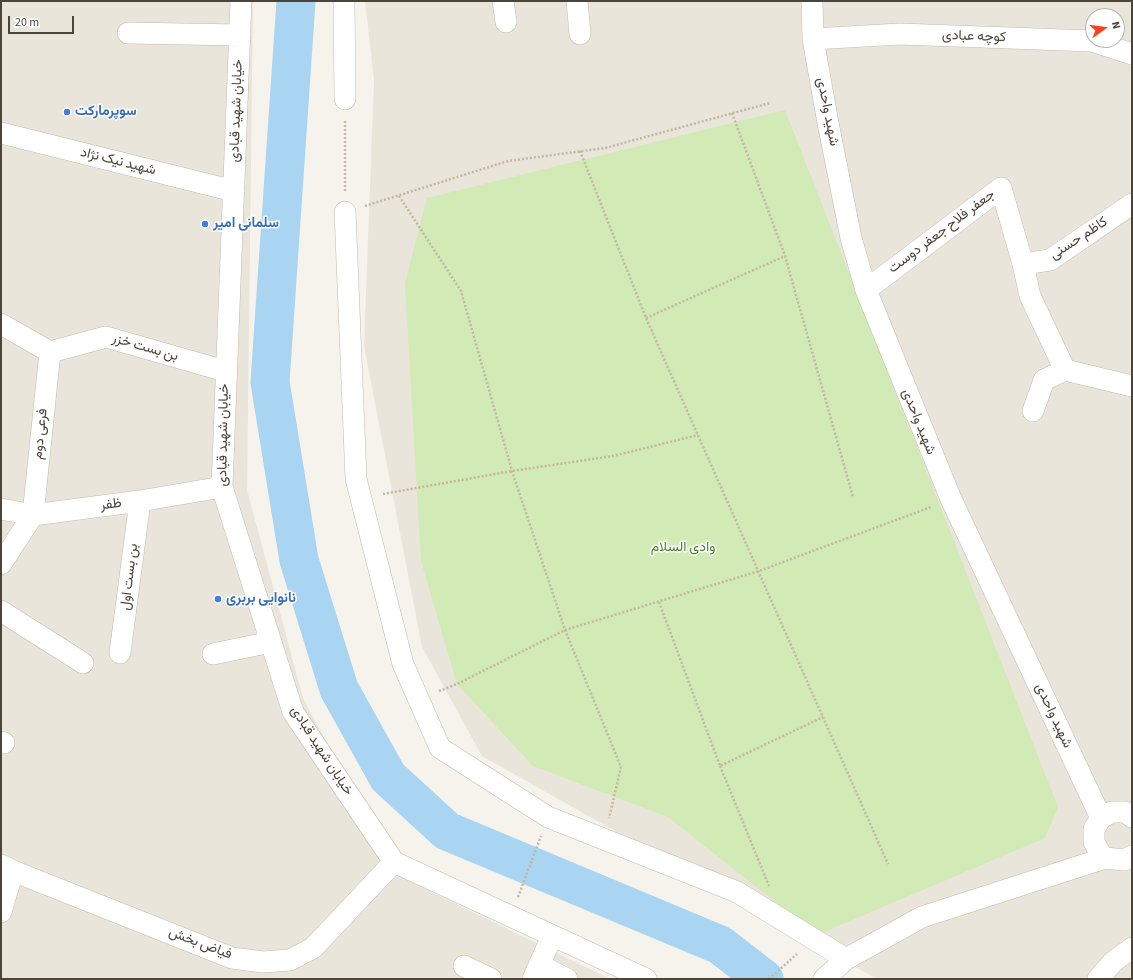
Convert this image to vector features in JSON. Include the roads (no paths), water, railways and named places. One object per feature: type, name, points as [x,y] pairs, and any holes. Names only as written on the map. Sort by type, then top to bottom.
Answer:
[{"type":"street","name":"خیابان شهید قبادی","points":[[241,1],[234,191],[225,371],[222,487],[293,712],[394,862]]},
{"type":"street","points":[[344,1],[345,99]]},
{"type":"street","points":[[503,1],[506,22]]},
{"type":"street","points":[[577,1],[580,34]]},
{"type":"street","name":"شهید واحدی","points":[[812,1],[813,40],[851,238],[866,290],[951,499],[1101,818]]},
{"type":"street","points":[[128,33],[240,35]]},
{"type":"street","name":"کوچه عبادی","points":[[813,40],[900,34],[1092,41],[1132,54]]},
{"type":"street","name":"شهید نیک نژاد","points":[[1,133],[234,191]]},
{"type":"street","name":"جعفر فلاح جعفر دوست","points":[[866,290],[1001,188],[1023,264],[1030,296],[1065,370]]},
{"type":"street","name":"کاظم حسنی","points":[[1023,264],[1050,260],[1132,204]]},
{"type":"street","points":[[345,212],[356,479],[403,664],[440,748],[548,817],[738,892],[846,959]]},
{"type":"street","points":[[1,324],[50,352]]},
{"type":"street","name":"بن بست خزر","points":[[50,352],[106,336],[225,371]]},
{"type":"street","name":"فرعی دوم","points":[[33,515],[50,352]]},
{"type":"street","points":[[1033,411],[1044,380],[1065,370],[1132,386]]},
{"type":"street","name":"ظفر","points":[[1,509],[33,515],[140,501],[222,487]]},
{"type":"street","name":"بن بست اول","points":[[120,653],[140,501]]},
{"type":"street","points":[[1,564],[33,515]]},
{"type":"street","points":[[1,611],[83,663]]},
{"type":"street","points":[[213,654],[271,642]]},
{"type":"street","points":[[1105,858],[1100,853],[1094,842],[1094,829],[1101,818],[1112,812],[1125,812],[1132,817]]},
{"type":"street","points":[[824,979],[846,959],[922,917],[1105,858],[1124,860],[1132,856]]},
{"type":"street","points":[[394,862],[646,979]]},
{"type":"street","name":"فیاض بخش","points":[[7,868],[232,958],[263,962],[290,960],[313,948],[394,862]]},
{"type":"street","points":[[1,912],[7,868]]},
{"type":"street","points":[[552,936],[536,972],[566,979]]},
{"type":"street","points":[[1098,979],[1113,962],[1132,948]]},
{"type":"street","points":[[464,966],[491,979]]},
{"type":"waterway","points":[[296,1],[270,382],[299,560],[339,689],[388,777],[447,831],[720,945],[764,979]]},
{"type":"place","name":"سوپرمارکت","points":[[67,112]]},
{"type":"place","name":"سلمانی امیر","points":[[205,224]]},
{"type":"place","name":"نانوایی بربری","points":[[218,599]]},
{"type":"park label","name":"وادی السلام","points":[[683,548]]}]
